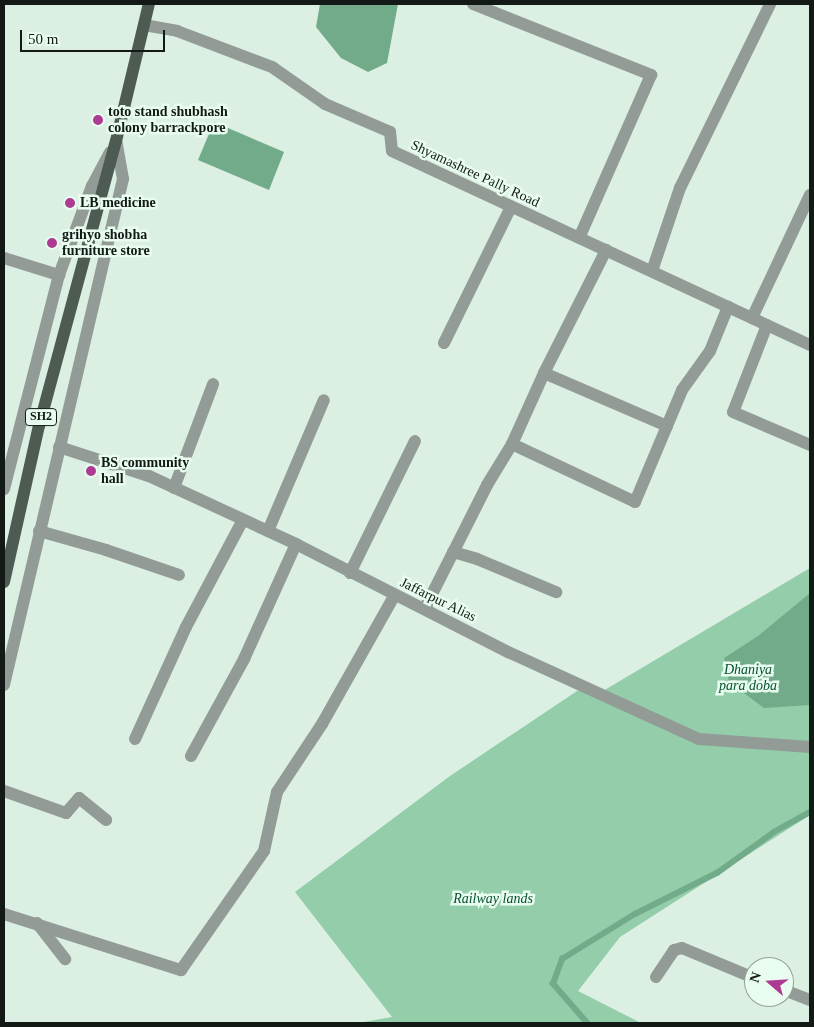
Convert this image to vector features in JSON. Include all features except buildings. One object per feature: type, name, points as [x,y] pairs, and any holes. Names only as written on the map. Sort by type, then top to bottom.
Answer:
[{"type":"main road","name":"SH2","points":[[4,582],[39,426],[116,141],[150,4]]},
{"type":"street","points":[[473,4],[651,75],[578,238]]},
{"type":"street","points":[[652,271],[680,188],[770,4]]},
{"type":"street","name":"Shyamashree Pally Road","points":[[144,25],[178,31],[272,67],[325,104],[390,132],[392,151],[810,345]]},
{"type":"street","points":[[4,489],[59,275],[92,186],[116,141]]},
{"type":"street","points":[[4,685],[123,180],[116,141]]},
{"type":"street","points":[[752,318],[810,195]]},
{"type":"street","points":[[444,343],[511,207]]},
{"type":"street","points":[[425,608],[487,485],[512,444],[544,373],[606,250]]},
{"type":"street","points":[[4,258],[59,275]]},
{"type":"street","points":[[512,444],[635,502],[682,390],[710,351],[728,307]]},
{"type":"street","points":[[767,325],[733,412],[810,444]]},
{"type":"street","points":[[544,373],[667,426]]},
{"type":"street","points":[[174,488],[213,384]]},
{"type":"street","points":[[268,531],[324,400]]},
{"type":"street","points":[[350,573],[415,441]]},
{"type":"street","name":"Jaffarpur Alias","points":[[60,447],[148,476],[296,544],[394,596],[425,608],[525,660],[699,739],[810,747]]},
{"type":"street","points":[[135,738],[186,627],[243,520]]},
{"type":"street","points":[[39,531],[106,550],[179,575]]},
{"type":"street","points":[[191,756],[244,659],[296,544]]},
{"type":"street","points":[[453,552],[478,559],[556,592]]},
{"type":"street","points":[[4,914],[181,970],[264,851],[277,792],[322,724],[394,596]]},
{"type":"street","points":[[4,791],[66,813],[79,798],[106,820]]},
{"type":"street","points":[[37,924],[65,959]]},
{"type":"street","points":[[656,977],[674,950],[682,948],[744,974]]},
{"type":"street","points":[[794,994],[810,1000]]},
{"type":"green space","name":"Railway lands","points":[[810,568],[810,815],[620,937],[578,991],[641,1023],[358,1023],[392,1017],[295,892],[450,776],[583,687],[603,691]]},
{"type":"shaded area","points":[[320,4],[398,4],[387,63],[368,72],[341,58],[316,27]]},
{"type":"shaded area","points":[[214,122],[284,152],[269,190],[198,160]]},
{"type":"shaded area","points":[[810,593],[810,705],[764,708],[729,682],[724,658],[758,636]]},
{"type":"waterway","points":[[587,1023],[553,984],[562,959],[635,914],[717,873],[774,832],[810,812]]},
{"type":"place","name":"toto stand shubhash colony barrackpore","points":[[98,120]]},
{"type":"place","name":"LB medicine","points":[[70,203]]},
{"type":"place","name":"grihyo shobha furniture store","points":[[52,243]]},
{"type":"place","name":"BS community hall","points":[[91,471]]},
{"type":"park label","name":"Dhaniya para doba","points":[[748,678]]}]
